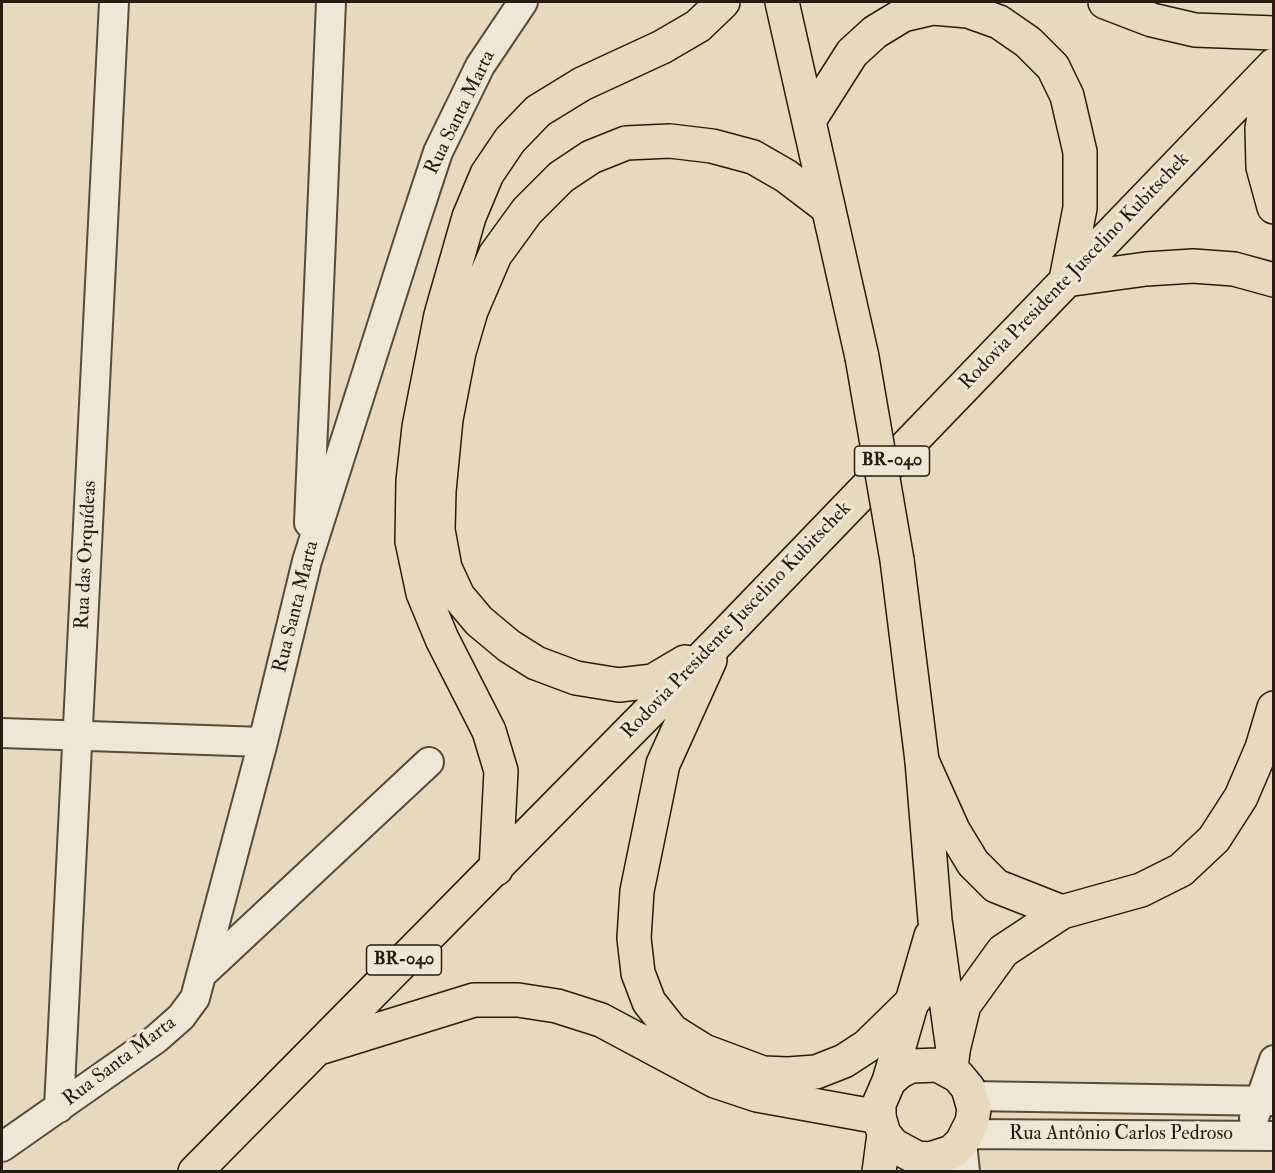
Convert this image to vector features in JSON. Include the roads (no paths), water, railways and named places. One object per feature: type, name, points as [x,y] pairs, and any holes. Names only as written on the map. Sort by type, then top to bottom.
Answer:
[{"type":"main road","points":[[496,869],[501,771],[489,731],[442,639],[423,593],[412,541],[413,481],[419,427],[441,315],[469,217],[487,174],[510,140],[538,111],[582,84],[662,47],[698,26],[723,2]]},
{"type":"main road","points":[[312,1051],[474,1000],[518,1000],[557,1006],[601,1020],[715,1081],[757,1095],[882,1126],[904,1153],[917,1158],[947,1158],[974,1109],[971,1096],[952,1060],[935,920],[922,761],[897,560],[862,357],[782,2]]},
{"type":"main road","points":[[1105,2],[1160,11],[1195,30],[1274,33]]},
{"type":"main road","points":[[810,119],[852,53],[875,32],[903,15],[933,8],[968,11],[999,22],[1028,42],[1053,67],[1067,96],[1080,152],[1080,208],[1066,280],[1146,269],[1193,266],[1234,269],[1274,280]]},
{"type":"main road","name":"Rodovia Presidente Juscelino Kubitschek","points":[[195,1172],[312,1051],[496,869],[1274,65]]},
{"type":"main road","points":[[1274,84],[1268,98],[1262,138],[1263,167],[1274,207]]},
{"type":"main road","points":[[717,642],[653,681],[619,685],[576,678],[536,663],[509,646],[479,621],[458,597],[445,568],[438,530],[446,419],[459,352],[471,311],[495,255],[527,211],[561,177],[591,157],[608,150],[626,143],[670,141],[712,146],[753,158],[786,176],[828,208]]},
{"type":"main road","points":[[717,642],[663,764],[649,822],[636,891],[634,938],[638,973],[649,1002],[672,1031],[704,1051],[763,1073],[788,1074],[816,1072],[844,1060],[867,1046],[915,999]]},
{"type":"main road","points":[[952,1060],[964,1005],[980,978],[1003,951],[1062,912],[1141,890],[1180,870],[1214,839],[1241,797],[1262,748],[1274,708]]},
{"type":"main road","points":[[922,761],[953,830],[973,863],[996,886],[1062,912]]},
{"type":"main road","points":[[879,1172],[882,1126],[879,1104],[889,1081],[915,999],[935,920]]},
{"type":"main road","points":[[889,1081],[911,1066],[938,1065],[952,1060]]},
{"type":"street","name":"Rua das Orquídeas","points":[[59,1108],[114,2]]},
{"type":"street","points":[[307,561],[332,2]]},
{"type":"street","name":"Rua Santa Marta","points":[[2,1147],[156,1039],[182,1017],[195,998],[263,742],[307,561],[438,152],[480,66],[523,2]]},
{"type":"street","points":[[2,733],[263,742]]},
{"type":"street","points":[[202,974],[429,762]]},
{"type":"street","points":[[1262,1135],[1274,1060]]},
{"type":"street","name":"Rua Antônio Carlos Pedroso","points":[[971,1096],[1266,1100]]},
{"type":"street","name":"Rua Antônio Carlos Pedroso","points":[[947,1158],[1262,1135]]}]
